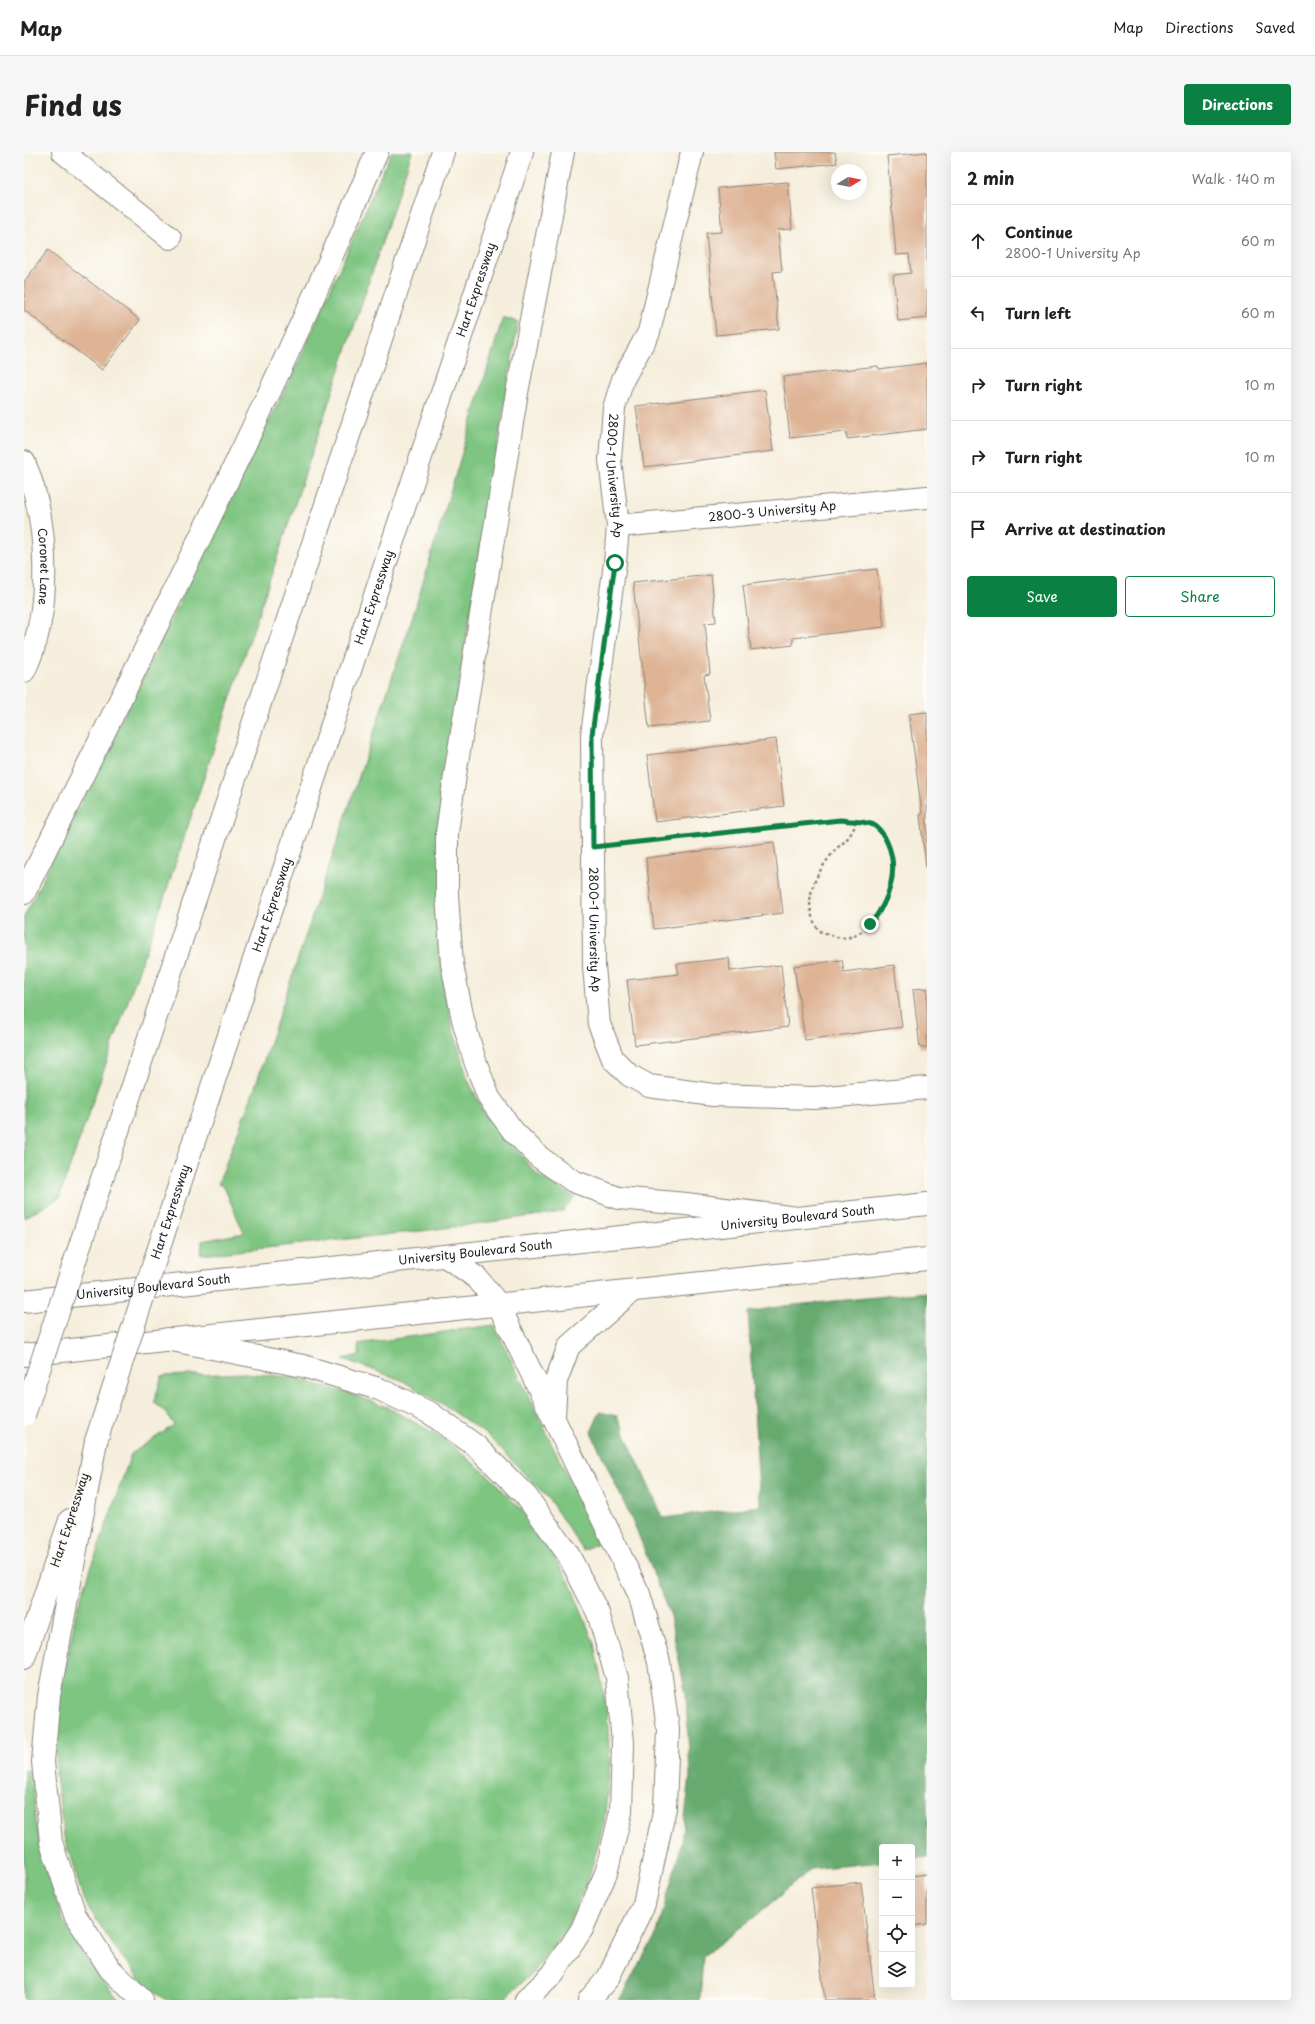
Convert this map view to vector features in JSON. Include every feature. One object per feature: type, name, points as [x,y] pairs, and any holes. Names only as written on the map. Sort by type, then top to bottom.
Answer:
[{"type":"main road","points":[[63,152],[170,238]]},
{"type":"main road","points":[[24,893],[204,532],[324,275],[377,152]]},
{"type":"main road","points":[[24,1415],[443,152]]},
{"type":"main road","name":"Hart Expressway","points":[[24,1658],[522,152]]},
{"type":"main road","points":[[563,152],[516,398],[447,833],[447,896],[452,964],[463,1020],[474,1062],[490,1098],[514,1131],[539,1157],[573,1181],[618,1198],[686,1204],[797,1218]]},
{"type":"main road","name":"2800-1 University Ap","points":[[692,152],[649,332],[623,379],[614,408],[610,460],[618,526],[615,563],[592,735],[594,966],[599,1024],[613,1059],[630,1075],[648,1086],[713,1095],[815,1098],[927,1088]]},
{"type":"main road","name":"Coronet Lane","points":[[24,462],[38,502],[44,542],[44,568],[40,617],[31,657],[24,671]]},
{"type":"main road","name":"2800-3 University Ap","points":[[618,526],[927,497]]},
{"type":"main road","name":"University Boulevard South","points":[[24,1301],[927,1204]]},
{"type":"main road","points":[[445,1256],[478,1278],[498,1304],[639,1594],[659,1662],[668,1729],[664,1808],[644,1904],[608,1978],[589,2000]]},
{"type":"main road","points":[[24,1355],[927,1259]]},
{"type":"main road","points":[[554,1419],[556,1381],[569,1346],[632,1291]]},
{"type":"main road","points":[[167,1339],[303,1366],[379,1389],[430,1413],[476,1446],[526,1496],[568,1554],[598,1613],[617,1678],[623,1743],[620,1812],[606,1873],[582,1929],[552,1975],[526,2000]]},
{"type":"main road","points":[[96,1441],[49,1696],[43,1762],[51,1842],[75,1915],[110,1969],[142,2000]]},
{"type":"path","points":[[593,847],[833,821],[857,822],[872,824],[883,834],[890,849],[893,867],[891,884],[881,912],[870,924],[858,933],[842,938],[818,931],[810,911],[810,894],[818,874],[832,854],[847,840],[857,822]]},
{"type":"green space","points":[[391,152],[412,152],[164,898],[59,1198],[24,1218],[24,917],[299,361]]},
{"type":"green space","points":[[503,317],[518,322],[446,761],[440,957],[451,1022],[468,1080],[486,1116],[539,1176],[575,1197],[562,1212],[430,1230],[201,1255],[202,1241],[244,1233],[224,1187],[218,1184],[254,1090],[415,609]]},
{"type":"green space","points":[[927,1292],[927,1857],[915,1859],[915,1844],[879,1844],[879,1862],[811,1869],[757,1915],[703,1956],[700,2000],[619,2000],[657,1933],[682,1842],[690,1776],[686,1695],[670,1616],[637,1531],[591,1432],[600,1412],[617,1416],[663,1518],[760,1506],[748,1312],[784,1306]]},
{"type":"green space","points":[[494,1325],[600,1542],[583,1550],[548,1498],[488,1436],[447,1407],[401,1380],[343,1359],[360,1355],[358,1344]]},
{"type":"green space","points":[[246,1373],[296,1378],[351,1394],[387,1407],[443,1438],[490,1477],[531,1520],[569,1581],[594,1643],[607,1710],[610,1766],[604,1824],[588,1881],[564,1934],[535,1971],[503,2000],[166,2000],[148,1987],[117,1951],[84,1901],[64,1837],[56,1775],[57,1711],[76,1612],[131,1454],[174,1425],[166,1413],[154,1402],[162,1376]]},
{"type":"green space","points":[[24,1770],[33,1771],[35,1821],[46,1867],[62,1918],[84,1957],[119,2000],[24,2000]]},
{"type":"building","points":[[774,152],[835,152],[837,163],[776,169]]},
{"type":"building","points":[[927,152],[927,318],[898,321],[893,275],[911,273],[909,254],[896,255],[887,156]]},
{"type":"building","points":[[788,182],[792,229],[778,230],[782,271],[773,272],[779,329],[716,335],[706,233],[722,232],[718,188]]},
{"type":"building","points":[[48,250],[140,320],[102,370],[24,310],[24,282]]},
{"type":"building","points":[[927,363],[927,429],[847,439],[846,432],[790,438],[783,377],[878,366],[879,369]]},
{"type":"building","points":[[765,390],[773,451],[644,467],[636,406]]},
{"type":"building","points":[[877,569],[884,627],[793,638],[793,645],[751,650],[743,585]]},
{"type":"building","points":[[711,575],[716,622],[705,623],[710,674],[704,675],[710,721],[649,728],[633,583]]},
{"type":"building","points":[[927,712],[926,868],[920,815],[922,814],[909,714]]},
{"type":"building","points":[[776,739],[784,806],[655,822],[647,755]]},
{"type":"building","points":[[774,842],[783,913],[654,929],[646,858]]},
{"type":"building","points":[[729,958],[730,971],[781,965],[788,1027],[635,1045],[627,980],[679,974],[677,964]]},
{"type":"building","points":[[842,960],[844,972],[894,965],[902,1027],[805,1040],[794,966]]},
{"type":"building","points":[[927,988],[927,1047],[920,1048],[913,989]]},
{"type":"building","points":[[927,1874],[927,1924],[915,1926],[915,1880],[915,1876]]},
{"type":"building","points":[[861,1882],[875,2000],[825,2000],[811,1888]]},
{"type":"route","points":[[615,563],[592,735],[593,847],[667,840],[710,833],[840,820],[872,824],[883,834],[890,849],[893,867],[891,884],[881,912],[870,924]]}]
